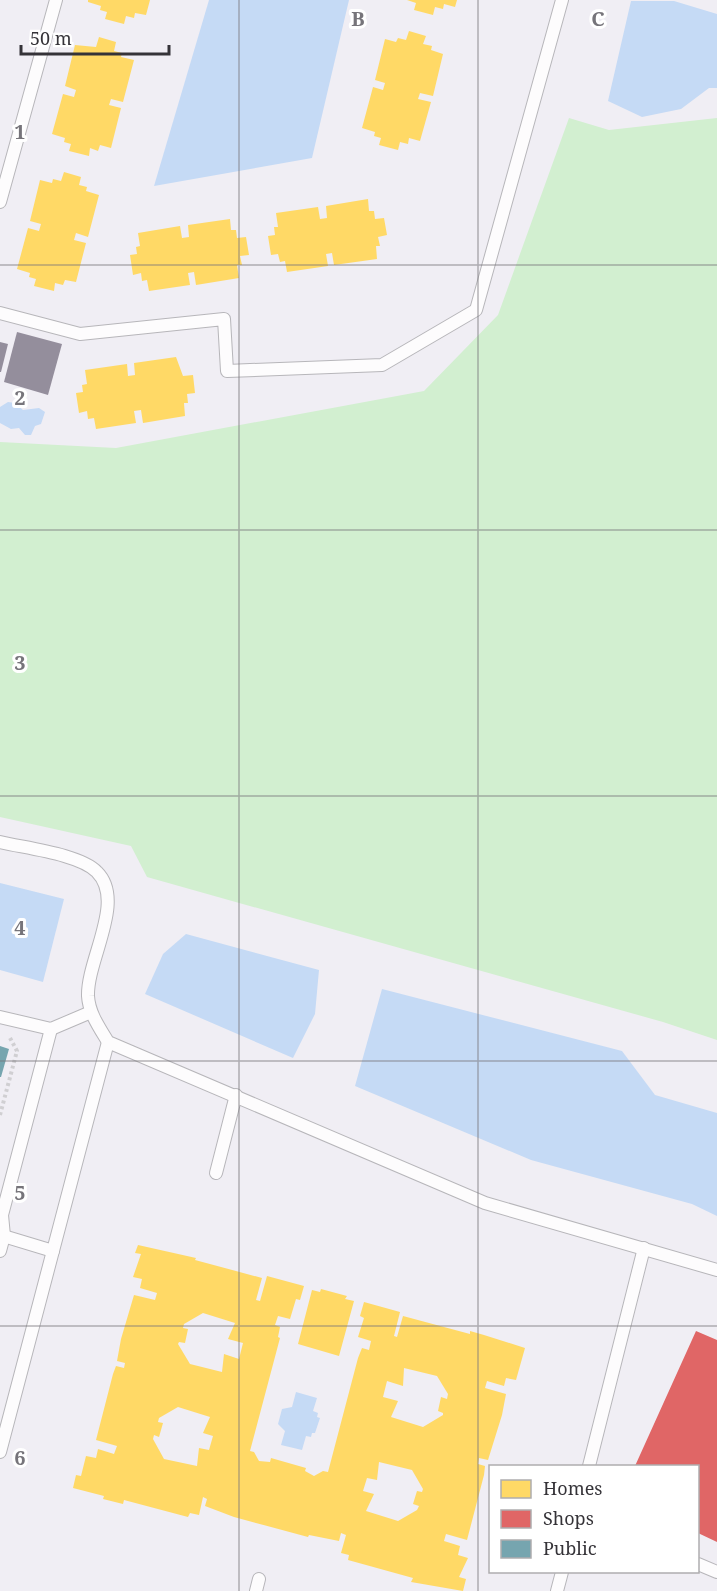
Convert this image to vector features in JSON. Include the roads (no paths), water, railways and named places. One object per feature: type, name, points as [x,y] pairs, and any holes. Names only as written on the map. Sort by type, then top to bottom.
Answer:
[{"type":"lane","points":[[0,202],[56,0]]},
{"type":"lane","points":[[0,313],[80,334],[224,319],[227,371],[382,365],[476,310],[562,0]]},
{"type":"lane","points":[[0,842],[75,860],[96,871],[108,890],[108,909],[89,977],[90,1012],[108,1042],[485,1203],[717,1270]]},
{"type":"lane","points":[[2,1022],[51,1029],[90,1012]]},
{"type":"lane","points":[[0,1251],[2,1215],[51,1029]]},
{"type":"lane","points":[[0,1452],[108,1042]]},
{"type":"lane","points":[[216,1173],[236,1095]]},
{"type":"lane","points":[[2,1235],[53,1251]]},
{"type":"lane","points":[[590,1465],[644,1248]]},
{"type":"lane","points":[[699,1564],[717,1572]]},
{"type":"lane","points":[[557,1591],[562,1573]]},
{"type":"water","points":[[209,0],[349,0],[312,158],[154,186]]},
{"type":"water","points":[[631,1],[674,1],[717,14],[717,88],[709,88],[681,109],[642,117],[608,101]]},
{"type":"water","points":[[8,402],[15,403],[23,410],[39,408],[45,412],[41,424],[35,426],[31,435],[25,435],[19,428],[11,429],[0,423],[0,407]]},
{"type":"water","points":[[0,883],[64,899],[43,982],[0,970]]},
{"type":"water","points":[[186,934],[319,970],[315,1014],[293,1058],[145,994],[163,954]]},
{"type":"water","points":[[382,989],[622,1051],[655,1095],[717,1113],[717,1216],[692,1204],[531,1160],[355,1086]]},
{"type":"water","points":[[296,1392],[317,1398],[313,1411],[318,1413],[317,1417],[320,1418],[315,1433],[312,1433],[311,1437],[306,1436],[302,1450],[281,1445],[285,1431],[278,1424],[282,1409],[292,1407]]}]
